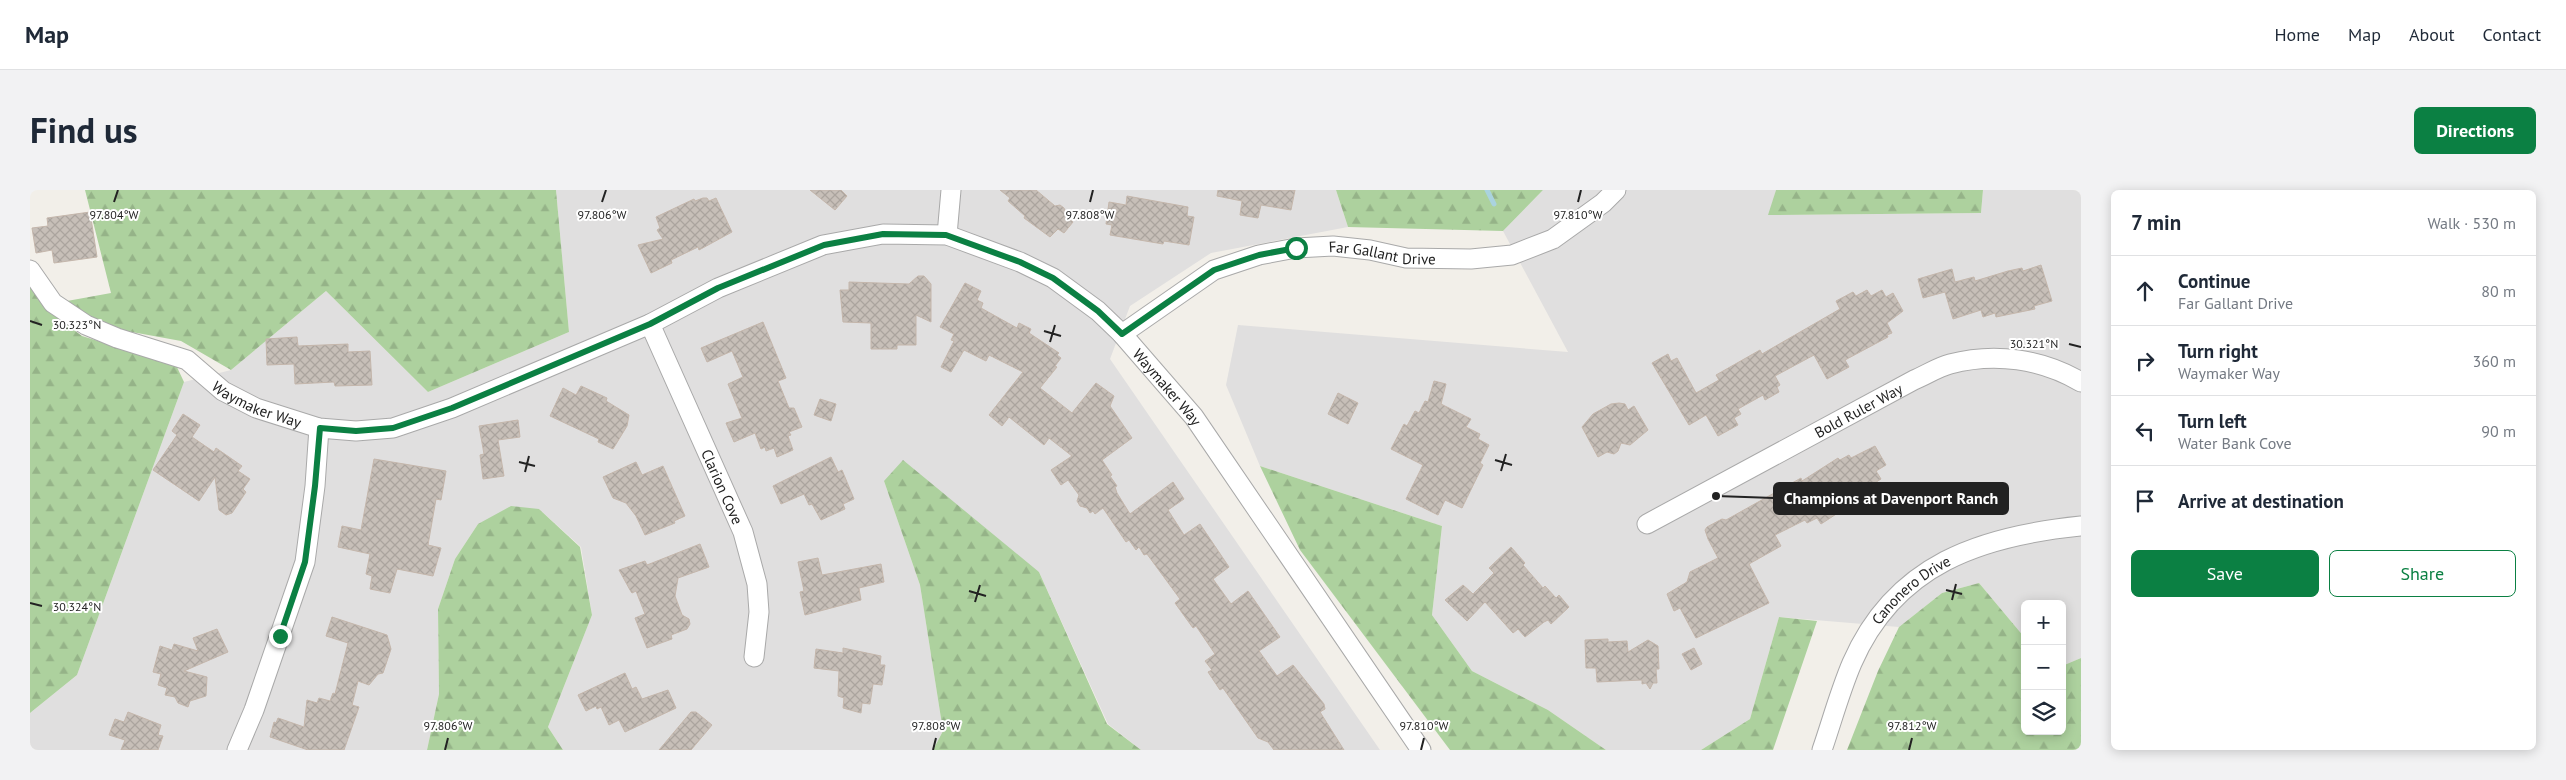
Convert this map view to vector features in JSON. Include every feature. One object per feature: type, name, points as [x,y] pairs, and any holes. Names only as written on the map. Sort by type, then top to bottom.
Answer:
[{"type":"street","points":[[946,235],[951,190]]},
{"type":"street","name":"Far Gallant Drive","points":[[1122,334],[1214,270],[1259,255],[1296,248],[1333,246],[1370,250],[1406,258],[1471,259],[1512,254],[1553,239],[1603,203],[1616,190]]},
{"type":"street","name":"Waymaker Way","points":[[30,270],[53,303],[86,325],[118,338],[187,360],[223,391],[256,408],[320,428],[356,431],[393,428],[452,408],[650,324],[718,288],[824,245],[883,234],[946,235],[1020,262],[1053,278],[1098,311],[1122,334],[1194,417],[1421,750]]},
{"type":"street","name":"Clarion Cove","points":[[650,324],[743,532],[757,584],[759,612],[754,657]]},
{"type":"street","name":"Bold Ruler Way","points":[[1647,524],[1914,380],[1950,364],[1988,359],[2026,360],[2060,370],[2081,382]]},
{"type":"street","points":[[237,750],[254,710],[305,562],[320,428]]},
{"type":"street","name":"Canonero Drive","points":[[1822,750],[1852,663],[1883,611],[1910,585],[1939,564],[1976,546],[2015,535],[2081,526]]},
{"type":"shaded area","points":[[556,190],[1336,190],[1348,227],[1211,253],[1130,306],[1110,359],[1380,750],[1141,750],[1108,724],[1039,572],[884,481],[920,585],[943,731],[933,750],[563,750],[548,727],[592,615],[581,547],[539,509],[478,524],[455,559],[438,609],[439,694],[427,750],[30,750],[30,713],[77,675],[184,382],[231,370],[326,291],[428,392],[569,332]]},
{"type":"shaded area","points":[[1543,190],[1776,190],[1769,215],[1981,213],[1983,190],[2081,190],[2081,658],[2066,664],[2066,600],[2021,600],[2021,633],[1979,583],[1942,593],[1899,627],[1779,617],[1750,719],[1701,750],[1606,750],[1548,710],[1472,671],[1432,615],[1442,526],[1260,466],[1226,385],[1238,325],[1568,352],[1503,231]]},
{"type":"green space","points":[[85,190],[556,190],[569,332],[428,392],[326,291],[231,370],[181,341],[99,326],[67,301],[111,293]]},
{"type":"green space","points":[[1336,190],[1543,190],[1503,231],[1348,227]]},
{"type":"green space","points":[[1776,190],[1983,190],[1981,213],[1768,215]]},
{"type":"green space","points":[[30,285],[46,309],[82,336],[176,365],[184,382],[77,675],[30,713]]},
{"type":"green space","points":[[903,460],[1039,572],[1107,724],[1141,750],[933,750],[943,731],[920,585],[884,481]]},
{"type":"green space","points":[[1260,466],[1442,526],[1432,615],[1472,671],[1548,710],[1606,750],[1450,750],[1300,550]]},
{"type":"green space","points":[[511,506],[539,509],[580,547],[592,615],[548,727],[563,750],[427,750],[439,694],[438,609],[455,559],[478,524]]},
{"type":"green space","points":[[1979,583],[2021,633],[2021,735],[2066,735],[2066,664],[2081,658],[2081,750],[1847,750],[1878,671],[1899,627],[1942,593]]},
{"type":"green space","points":[[1779,617],[1817,621],[1773,750],[1701,750],[1750,719]]},
{"type":"building","points":[[810,190],[841,190],[847,196],[835,210]]},
{"type":"building","points":[[1000,190],[1036,190],[1055,206],[1060,205],[1064,208],[1068,218],[1073,222],[1064,233],[1058,229],[1050,237],[1024,218],[1025,216],[1008,201],[1010,198]]},
{"type":"building","points":[[1218,190],[1295,190],[1291,210],[1261,205],[1258,218],[1240,215],[1242,201],[1217,196]]},
{"type":"building","points":[[1127,196],[1188,207],[1187,216],[1194,217],[1189,245],[1164,241],[1163,244],[1110,235],[1112,225],[1106,224],[1109,202],[1126,205]]},
{"type":"building","points":[[707,198],[709,201],[716,198],[732,232],[699,250],[698,247],[671,260],[672,263],[651,273],[638,245],[663,239],[657,230],[660,228],[656,217],[694,199],[695,201]]},
{"type":"building","points":[[90,212],[97,257],[54,263],[52,250],[36,253],[32,228],[48,226],[47,218]]},
{"type":"building","points":[[2041,265],[2052,301],[2034,306],[2035,309],[1996,317],[1995,313],[1983,317],[1981,310],[1953,319],[1945,292],[1923,298],[1918,279],[1952,269],[1955,282],[1974,277],[1975,281],[2008,271],[2022,268],[2023,271]]},
{"type":"building","points":[[918,276],[924,276],[931,284],[931,322],[916,315],[916,345],[897,345],[897,349],[871,349],[871,323],[843,322],[840,290],[849,290],[849,282],[909,284]]},
{"type":"building","points":[[965,283],[981,291],[977,300],[983,303],[981,308],[1017,328],[1019,323],[1031,329],[1029,333],[1059,353],[1057,355],[1061,358],[1055,366],[1057,367],[1040,388],[1072,413],[1096,383],[1114,396],[1110,406],[1132,438],[1102,460],[1112,475],[1110,476],[1117,486],[1115,487],[1117,493],[1130,514],[1173,482],[1184,499],[1168,510],[1184,535],[1200,524],[1229,567],[1213,579],[1231,604],[1248,591],[1280,637],[1259,651],[1277,676],[1293,665],[1324,704],[1325,709],[1320,712],[1344,750],[1274,750],[1268,742],[1258,738],[1223,688],[1220,690],[1208,672],[1212,670],[1205,661],[1215,654],[1196,626],[1193,628],[1175,603],[1180,599],[1147,554],[1144,555],[1139,547],[1136,550],[1129,540],[1126,542],[1103,508],[1095,514],[1093,511],[1090,513],[1087,508],[1080,506],[1077,501],[1079,495],[1068,480],[1061,485],[1051,470],[1072,456],[1049,438],[1044,445],[1009,417],[1002,426],[989,415],[1023,372],[989,355],[986,361],[964,350],[951,372],[941,367],[954,341],[951,340],[954,334],[940,327]]},
{"type":"building","points":[[1867,290],[1871,296],[1882,290],[1886,297],[1893,293],[1903,311],[1887,323],[1892,333],[1887,335],[1888,337],[1845,360],[1849,367],[1827,379],[1814,355],[1775,376],[1780,385],[1777,387],[1779,392],[1765,400],[1763,395],[1738,409],[1741,414],[1734,418],[1738,425],[1718,436],[1706,415],[1689,425],[1652,363],[1668,354],[1671,361],[1677,358],[1696,393],[1719,380],[1716,375],[1760,350],[1762,354],[1840,309],[1836,301],[1853,292],[1856,296]]},
{"type":"building","points":[[763,322],[786,378],[778,381],[789,408],[794,408],[802,427],[789,432],[791,435],[788,436],[793,450],[777,457],[774,448],[766,451],[765,447],[761,449],[755,433],[734,442],[726,423],[742,418],[728,384],[743,377],[732,351],[707,362],[701,348]]},
{"type":"building","points":[[297,337],[298,346],[348,344],[348,352],[370,351],[372,385],[335,386],[334,382],[295,384],[294,364],[267,365],[266,339]]},
{"type":"building","points":[[1434,381],[1446,384],[1441,404],[1471,419],[1466,427],[1480,434],[1478,439],[1489,445],[1480,463],[1483,465],[1462,508],[1445,500],[1438,515],[1406,499],[1423,465],[1391,449],[1404,424],[1407,426],[1415,411],[1419,413],[1425,401],[1428,402]]},
{"type":"building","points":[[581,386],[607,398],[606,401],[629,415],[627,426],[613,449],[598,442],[599,439],[550,416],[563,388],[576,395]]},
{"type":"building","points":[[1338,393],[1358,403],[1348,424],[1328,414]]},
{"type":"building","points":[[820,399],[836,404],[831,421],[814,415]]},
{"type":"building","points":[[1611,404],[1625,404],[1628,410],[1634,406],[1648,430],[1630,445],[1621,443],[1618,451],[1614,454],[1607,452],[1598,457],[1582,427],[1593,414]]},
{"type":"building","points":[[183,414],[200,425],[192,437],[214,452],[216,448],[242,466],[238,471],[250,479],[243,489],[246,492],[232,513],[226,515],[219,510],[215,477],[199,501],[153,470],[177,435],[172,431]]},
{"type":"building","points":[[518,420],[520,437],[498,440],[504,476],[483,479],[480,455],[484,454],[479,426]]},
{"type":"building","points":[[1875,446],[1886,465],[1876,471],[1881,479],[1867,488],[1864,496],[1821,524],[1817,518],[1807,523],[1805,520],[1775,535],[1781,546],[1749,564],[1769,603],[1696,638],[1680,608],[1674,611],[1667,594],[1687,582],[1690,572],[1718,558],[1708,539],[1705,530],[1707,527],[1722,519],[1726,520],[1801,478],[1802,481],[1838,458],[1840,460],[1849,455],[1851,458]]},
{"type":"building","points":[[831,457],[838,472],[842,470],[854,499],[843,504],[845,509],[821,520],[812,504],[809,505],[804,494],[781,504],[773,486]]},
{"type":"building","points":[[374,459],[446,471],[441,500],[436,499],[428,545],[441,548],[433,576],[397,569],[390,593],[370,589],[372,576],[366,574],[370,554],[338,547],[342,526],[361,530]]},
{"type":"building","points":[[636,462],[642,475],[663,466],[685,516],[674,521],[675,523],[645,535],[636,516],[626,503],[613,498],[603,477]]},
{"type":"building","points":[[700,544],[709,567],[678,578],[675,596],[682,615],[689,619],[690,624],[687,629],[671,635],[672,639],[647,648],[635,618],[645,614],[636,591],[632,593],[619,570],[645,561],[647,565]]},
{"type":"building","points":[[1511,547],[1525,563],[1523,565],[1543,588],[1545,586],[1556,598],[1559,595],[1569,607],[1551,624],[1548,620],[1544,622],[1525,637],[1518,629],[1513,633],[1485,602],[1467,621],[1445,600],[1463,585],[1473,594],[1494,573],[1489,568]]},
{"type":"building","points":[[818,558],[822,575],[881,564],[884,582],[859,588],[861,600],[805,615],[800,592],[804,591],[798,562]]},
{"type":"building","points":[[332,617],[387,635],[391,649],[383,673],[378,674],[369,685],[358,681],[352,705],[359,707],[344,750],[308,750],[270,737],[274,722],[276,723],[278,718],[304,727],[307,700],[317,703],[319,698],[330,701],[333,693],[335,694],[348,643],[326,636]]},
{"type":"building","points":[[217,629],[228,652],[184,671],[207,677],[206,696],[190,701],[188,707],[178,703],[175,697],[165,695],[167,688],[158,685],[161,674],[153,672],[160,646],[172,650],[174,644],[198,651],[193,638]]},
{"type":"building","points":[[1608,639],[1608,642],[1627,641],[1628,652],[1648,640],[1658,646],[1659,669],[1656,669],[1657,683],[1653,683],[1650,689],[1646,683],[1642,684],[1642,680],[1597,682],[1596,668],[1586,668],[1585,640]]},
{"type":"building","points":[[843,648],[881,656],[880,665],[885,665],[882,685],[873,684],[870,704],[862,703],[861,713],[843,708],[844,698],[838,696],[839,671],[814,668],[816,649],[843,653]]},
{"type":"building","points":[[1694,648],[1702,664],[1691,670],[1682,654]]},
{"type":"building","points":[[625,673],[632,689],[636,687],[642,699],[668,690],[676,708],[625,732],[619,720],[609,725],[601,707],[597,709],[596,706],[586,711],[578,695]]},
{"type":"building","points":[[128,712],[161,725],[158,735],[163,736],[158,750],[121,750],[125,740],[109,735],[115,719],[124,722]]},
{"type":"building","points":[[691,712],[696,712],[712,725],[691,750],[659,750]]},
{"type":"waterway","points":[[1487,190],[1494,204]]},
{"type":"place","name":"Champions at Davenport Ranch","points":[[1716,496]]},
{"type":"route","points":[[280,636],[305,562],[320,428],[356,431],[393,428],[452,408],[650,324],[718,288],[824,245],[883,234],[946,235],[1020,262],[1053,278],[1098,311],[1122,334],[1214,270],[1259,255],[1296,248]]}]
